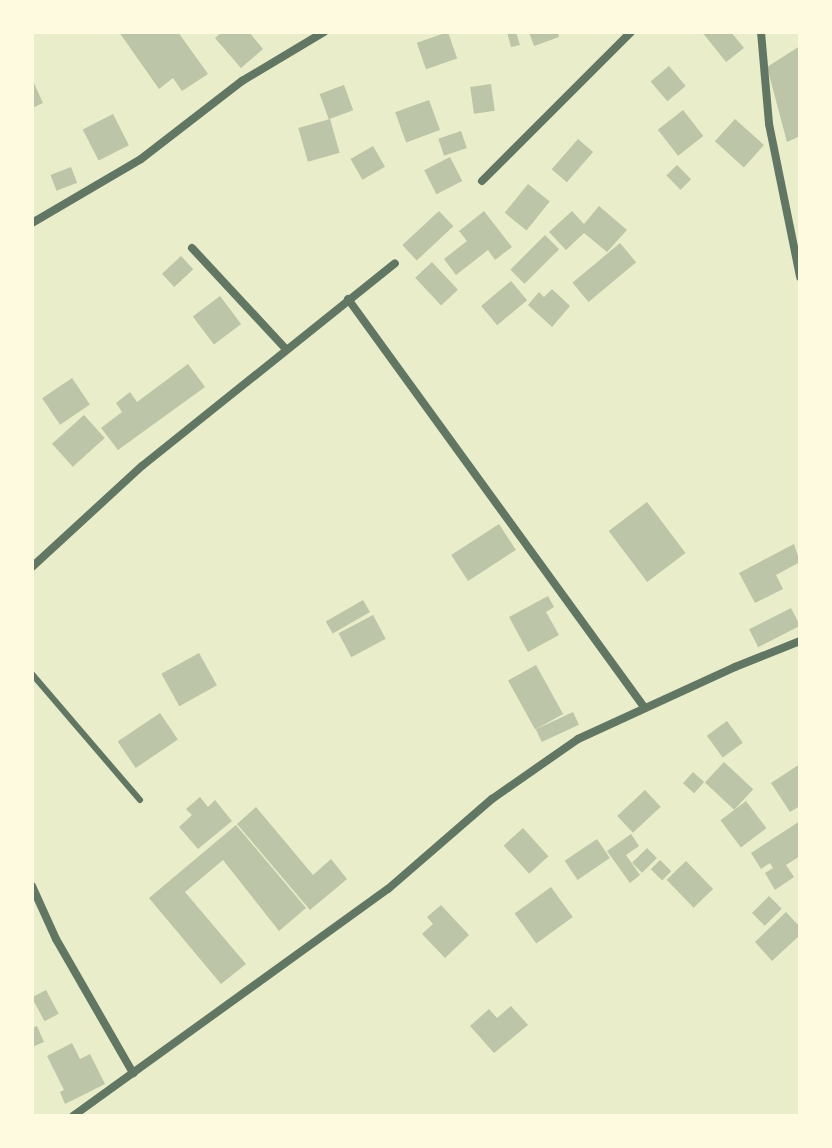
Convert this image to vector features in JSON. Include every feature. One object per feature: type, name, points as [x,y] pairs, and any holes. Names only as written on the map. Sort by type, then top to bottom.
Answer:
[{"type":"street","points":[[32,223],[141,159],[242,81],[324,32]]},
{"type":"street","points":[[482,181],[631,32]]},
{"type":"street","points":[[761,32],[769,124],[800,277]]},
{"type":"street","points":[[192,248],[285,348]]},
{"type":"street","points":[[32,567],[142,466],[285,348],[395,263]]},
{"type":"street","points":[[348,299],[644,707]]},
{"type":"street","points":[[73,1116],[388,889],[492,799],[578,739],[644,707],[800,641]]},
{"type":"street","points":[[32,886],[56,939],[133,1073]]},
{"type":"lane","points":[[32,674],[140,800]]},
{"type":"building","points":[[119,32],[178,32],[208,74],[182,91],[173,78],[159,89]]},
{"type":"building","points":[[222,32],[249,32],[263,49],[241,68],[215,38]]},
{"type":"building","points":[[448,32],[457,58],[426,69],[417,43]]},
{"type":"building","points":[[507,32],[516,32],[520,45],[511,47]]},
{"type":"building","points":[[529,32],[558,32],[559,37],[534,46]]},
{"type":"building","points":[[702,32],[731,32],[744,48],[726,62]]},
{"type":"building","points":[[800,46],[800,136],[787,142],[767,67]]},
{"type":"building","points":[[669,66],[686,86],[667,101],[651,81]]},
{"type":"building","points":[[32,84],[43,103],[32,108]]},
{"type":"building","points":[[491,84],[495,111],[474,114],[470,87]]},
{"type":"building","points":[[344,85],[353,110],[329,119],[320,94]]},
{"type":"building","points":[[429,100],[440,130],[406,142],[395,112]]},
{"type":"building","points":[[683,110],[703,136],[678,156],[658,130]]},
{"type":"building","points":[[113,114],[129,145],[99,161],[83,129]]},
{"type":"building","points":[[330,119],[340,153],[308,162],[298,128]]},
{"type":"building","points":[[735,119],[764,145],[744,167],[715,141]]},
{"type":"building","points":[[461,131],[467,148],[444,156],[438,139]]},
{"type":"building","points":[[578,139],[593,152],[567,182],[552,169]]},
{"type":"building","points":[[373,146],[385,167],[362,180],[350,159]]},
{"type":"building","points":[[450,157],[462,181],[436,194],[424,170]]},
{"type":"building","points":[[677,165],[691,179],[681,190],[666,176]]},
{"type":"building","points":[[71,167],[77,183],[57,191],[50,175]]},
{"type":"building","points":[[528,184],[550,202],[526,230],[505,213]]},
{"type":"building","points":[[599,206],[627,230],[607,252],[584,233],[566,250],[549,232],[572,211],[584,224]]},
{"type":"building","points":[[439,211],[453,226],[417,260],[402,245]]},
{"type":"building","points":[[484,211],[512,247],[495,260],[488,250],[456,275],[444,259],[467,241],[459,231]]},
{"type":"building","points":[[545,235],[559,249],[524,284],[510,270]]},
{"type":"building","points":[[620,243],[636,262],[589,302],[573,283]]},
{"type":"building","points":[[181,256],[193,269],[174,287],[162,274]]},
{"type":"building","points":[[432,262],[458,290],[441,305],[415,278]]},
{"type":"building","points":[[511,281],[527,300],[497,325],[481,306]]},
{"type":"building","points":[[552,289],[570,306],[552,327],[528,305],[539,292],[544,297]]},
{"type":"building","points":[[220,296],[241,324],[214,344],[193,316]]},
{"type":"building","points":[[188,364],[205,387],[118,450],[101,428],[122,412],[116,403],[130,392],[137,402]]},
{"type":"building","points":[[72,378],[90,405],[60,425],[42,398]]},
{"type":"building","points":[[84,415],[105,438],[73,467],[52,444]]},
{"type":"building","points":[[647,502],[686,553],[647,582],[609,531]]},
{"type":"building","points":[[499,524],[516,550],[468,581],[451,555]]},
{"type":"building","points":[[794,544],[800,562],[776,575],[783,589],[755,603],[739,573]]},
{"type":"building","points":[[548,596],[554,607],[546,612],[559,635],[528,652],[509,617]]},
{"type":"building","points":[[363,600],[370,612],[333,634],[326,622]]},
{"type":"building","points":[[791,608],[800,626],[758,647],[749,629]]},
{"type":"building","points":[[373,615],[386,639],[351,657],[339,633]]},
{"type":"building","points":[[199,653],[217,685],[179,706],[161,674]]},
{"type":"building","points":[[536,665],[563,714],[535,729],[508,681]]},
{"type":"building","points":[[573,712],[579,725],[542,742],[536,729]]},
{"type":"building","points":[[160,713],[178,740],[136,768],[118,742]]},
{"type":"building","points":[[727,721],[743,743],[723,758],[707,736]]},
{"type":"building","points":[[724,762],[753,789],[734,810],[705,782]]},
{"type":"building","points":[[800,764],[800,806],[790,812],[771,783]]},
{"type":"building","points":[[693,772],[704,782],[694,793],[683,783]]},
{"type":"building","points":[[645,790],[661,807],[633,833],[617,816]]},
{"type":"building","points":[[200,797],[208,807],[215,800],[232,821],[198,849],[179,827],[192,815],[186,809]]},
{"type":"building","points":[[746,801],[766,828],[741,847],[720,820]]},
{"type":"building","points":[[256,807],[313,875],[331,859],[347,879],[310,910],[237,824]]},
{"type":"building","points":[[800,821],[800,856],[786,865],[794,877],[775,890],[765,873],[773,868],[770,863],[761,869],[751,853]]},
{"type":"building","points":[[236,825],[306,908],[279,931],[223,860],[185,892],[246,964],[221,984],[149,898]]},
{"type":"building","points":[[523,828],[548,856],[529,874],[504,845]]},
{"type":"building","points":[[631,834],[639,846],[626,855],[640,875],[630,883],[607,851]]},
{"type":"building","points":[[597,839],[610,858],[578,880],[565,861]]},
{"type":"building","points":[[647,848],[657,858],[642,873],[632,863]]},
{"type":"building","points":[[660,860],[671,871],[662,881],[651,869]]},
{"type":"building","points":[[686,861],[713,889],[694,908],[667,880]]},
{"type":"building","points":[[551,887],[573,917],[536,943],[515,913]]},
{"type":"building","points":[[769,896],[782,909],[765,926],[752,913]]},
{"type":"building","points":[[441,905],[469,935],[445,958],[422,934],[433,924],[427,917]]},
{"type":"building","points":[[786,912],[800,927],[800,935],[772,961],[755,942]]},
{"type":"building","points":[[46,990],[59,1014],[45,1021],[32,997]]},
{"type":"building","points":[[511,1006],[528,1025],[494,1053],[470,1026],[489,1009],[497,1018]]},
{"type":"building","points":[[37,1026],[44,1042],[32,1047],[32,1028]]},
{"type":"building","points":[[72,1043],[80,1059],[90,1054],[105,1084],[65,1104],[60,1092],[64,1090],[47,1056]]}]
